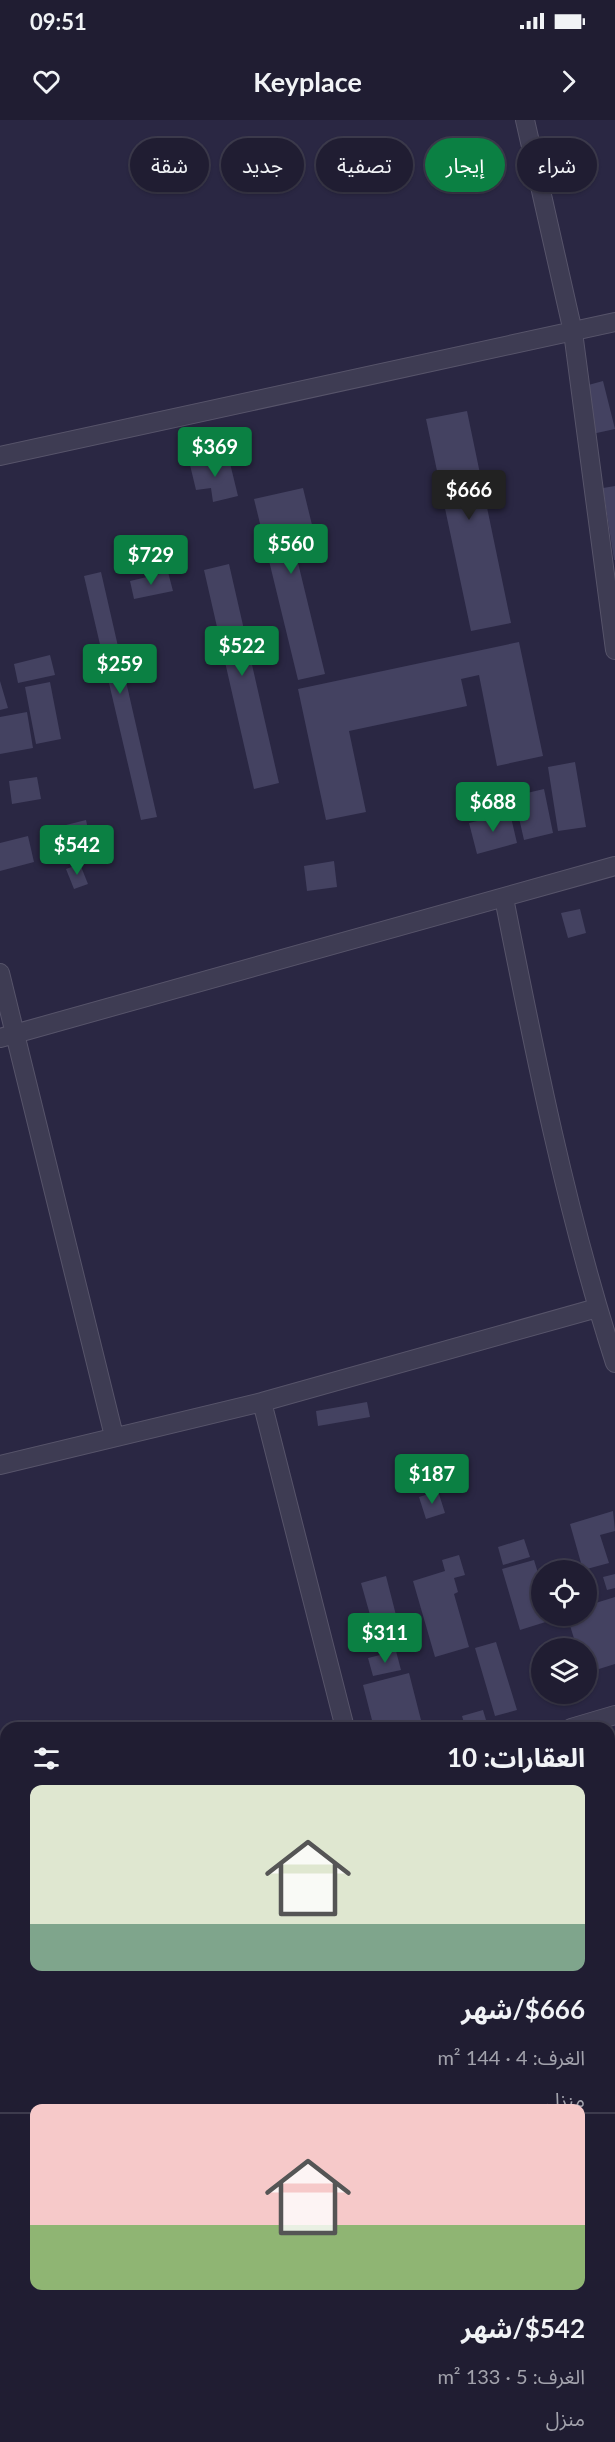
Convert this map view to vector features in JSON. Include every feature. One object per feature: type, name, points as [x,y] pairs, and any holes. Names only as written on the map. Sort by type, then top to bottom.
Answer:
[{"type":"street","points":[[525,120],[573,332],[615,650]]},
{"type":"street","points":[[0,456],[615,322]]},
{"type":"street","points":[[7,1036],[615,866]]},
{"type":"street","points":[[504,898],[548,1118],[597,1308],[615,1364]]},
{"type":"street","points":[[0,973],[7,1036],[114,1436]]},
{"type":"street","points":[[0,1465],[262,1402],[597,1308]]},
{"type":"street","points":[[262,1402],[343,1722]]},
{"type":"street","points":[[591,1722],[615,1715]]},
{"type":"building","points":[[603,381],[615,429],[592,434],[581,387]]},
{"type":"building","points":[[467,411],[511,623],[471,631],[426,419]]},
{"type":"building","points":[[228,455],[238,496],[213,502],[211,488],[196,490],[190,465]]},
{"type":"building","points":[[615,486],[615,560],[614,560],[603,488]]},
{"type":"building","points":[[303,488],[313,529],[291,534],[325,674],[298,680],[254,499]]},
{"type":"building","points":[[229,564],[279,783],[254,789],[204,570]]},
{"type":"building","points":[[101,572],[157,817],[141,820],[84,576]]},
{"type":"building","points":[[168,572],[173,591],[134,599],[130,581]]},
{"type":"building","points":[[519,642],[543,756],[497,766],[479,675],[461,679],[467,706],[349,731],[366,812],[326,820],[298,689]]},
{"type":"building","points":[[50,655],[55,675],[18,683],[14,664]]},
{"type":"building","points":[[0,681],[8,708],[0,710]]},
{"type":"building","points":[[50,682],[61,739],[36,744],[25,687]]},
{"type":"building","points":[[27,712],[33,748],[0,754],[0,717]]},
{"type":"building","points":[[575,762],[586,827],[558,831],[548,767]]},
{"type":"building","points":[[37,777],[41,799],[12,804],[9,781]]},
{"type":"building","points":[[544,789],[553,833],[524,840],[514,796]]},
{"type":"building","points":[[510,813],[517,843],[477,854],[469,823]]},
{"type":"building","points":[[86,820],[91,843],[66,848],[62,826]]},
{"type":"building","points":[[28,836],[34,862],[0,871],[0,843]]},
{"type":"building","points":[[334,861],[337,887],[307,891],[304,866]]},
{"type":"building","points":[[80,864],[88,884],[74,889],[66,869]]},
{"type":"building","points":[[580,909],[586,933],[568,938],[561,913]]},
{"type":"building","points":[[367,1402],[370,1417],[318,1426],[316,1411]]},
{"type":"building","points":[[438,1491],[445,1513],[426,1519],[419,1497]]},
{"type":"building","points":[[613,1511],[615,1531],[600,1535],[609,1563],[597,1566],[597,1560],[580,1560],[570,1524]]},
{"type":"building","points":[[524,1539],[530,1557],[503,1565],[498,1547]]},
{"type":"building","points":[[459,1555],[465,1575],[454,1578],[458,1592],[454,1594],[469,1647],[435,1657],[413,1581],[445,1571],[442,1560]]},
{"type":"building","points":[[531,1561],[533,1626],[520,1630],[502,1569]]},
{"type":"building","points":[[615,1574],[615,1588],[607,1590],[603,1577]]},
{"type":"building","points":[[386,1576],[398,1623],[374,1629],[361,1583]]},
{"type":"building","points":[[615,1597],[615,1664],[597,1670],[597,1638],[574,1638],[570,1626],[597,1626],[597,1603]]},
{"type":"building","points":[[496,1642],[517,1710],[495,1716],[475,1648]]},
{"type":"building","points":[[396,1651],[401,1670],[373,1676],[368,1658]]},
{"type":"building","points":[[409,1673],[421,1722],[372,1722],[363,1685]]},
{"type":"building","points":[[483,1710],[486,1720],[464,1722],[462,1716]]}]
